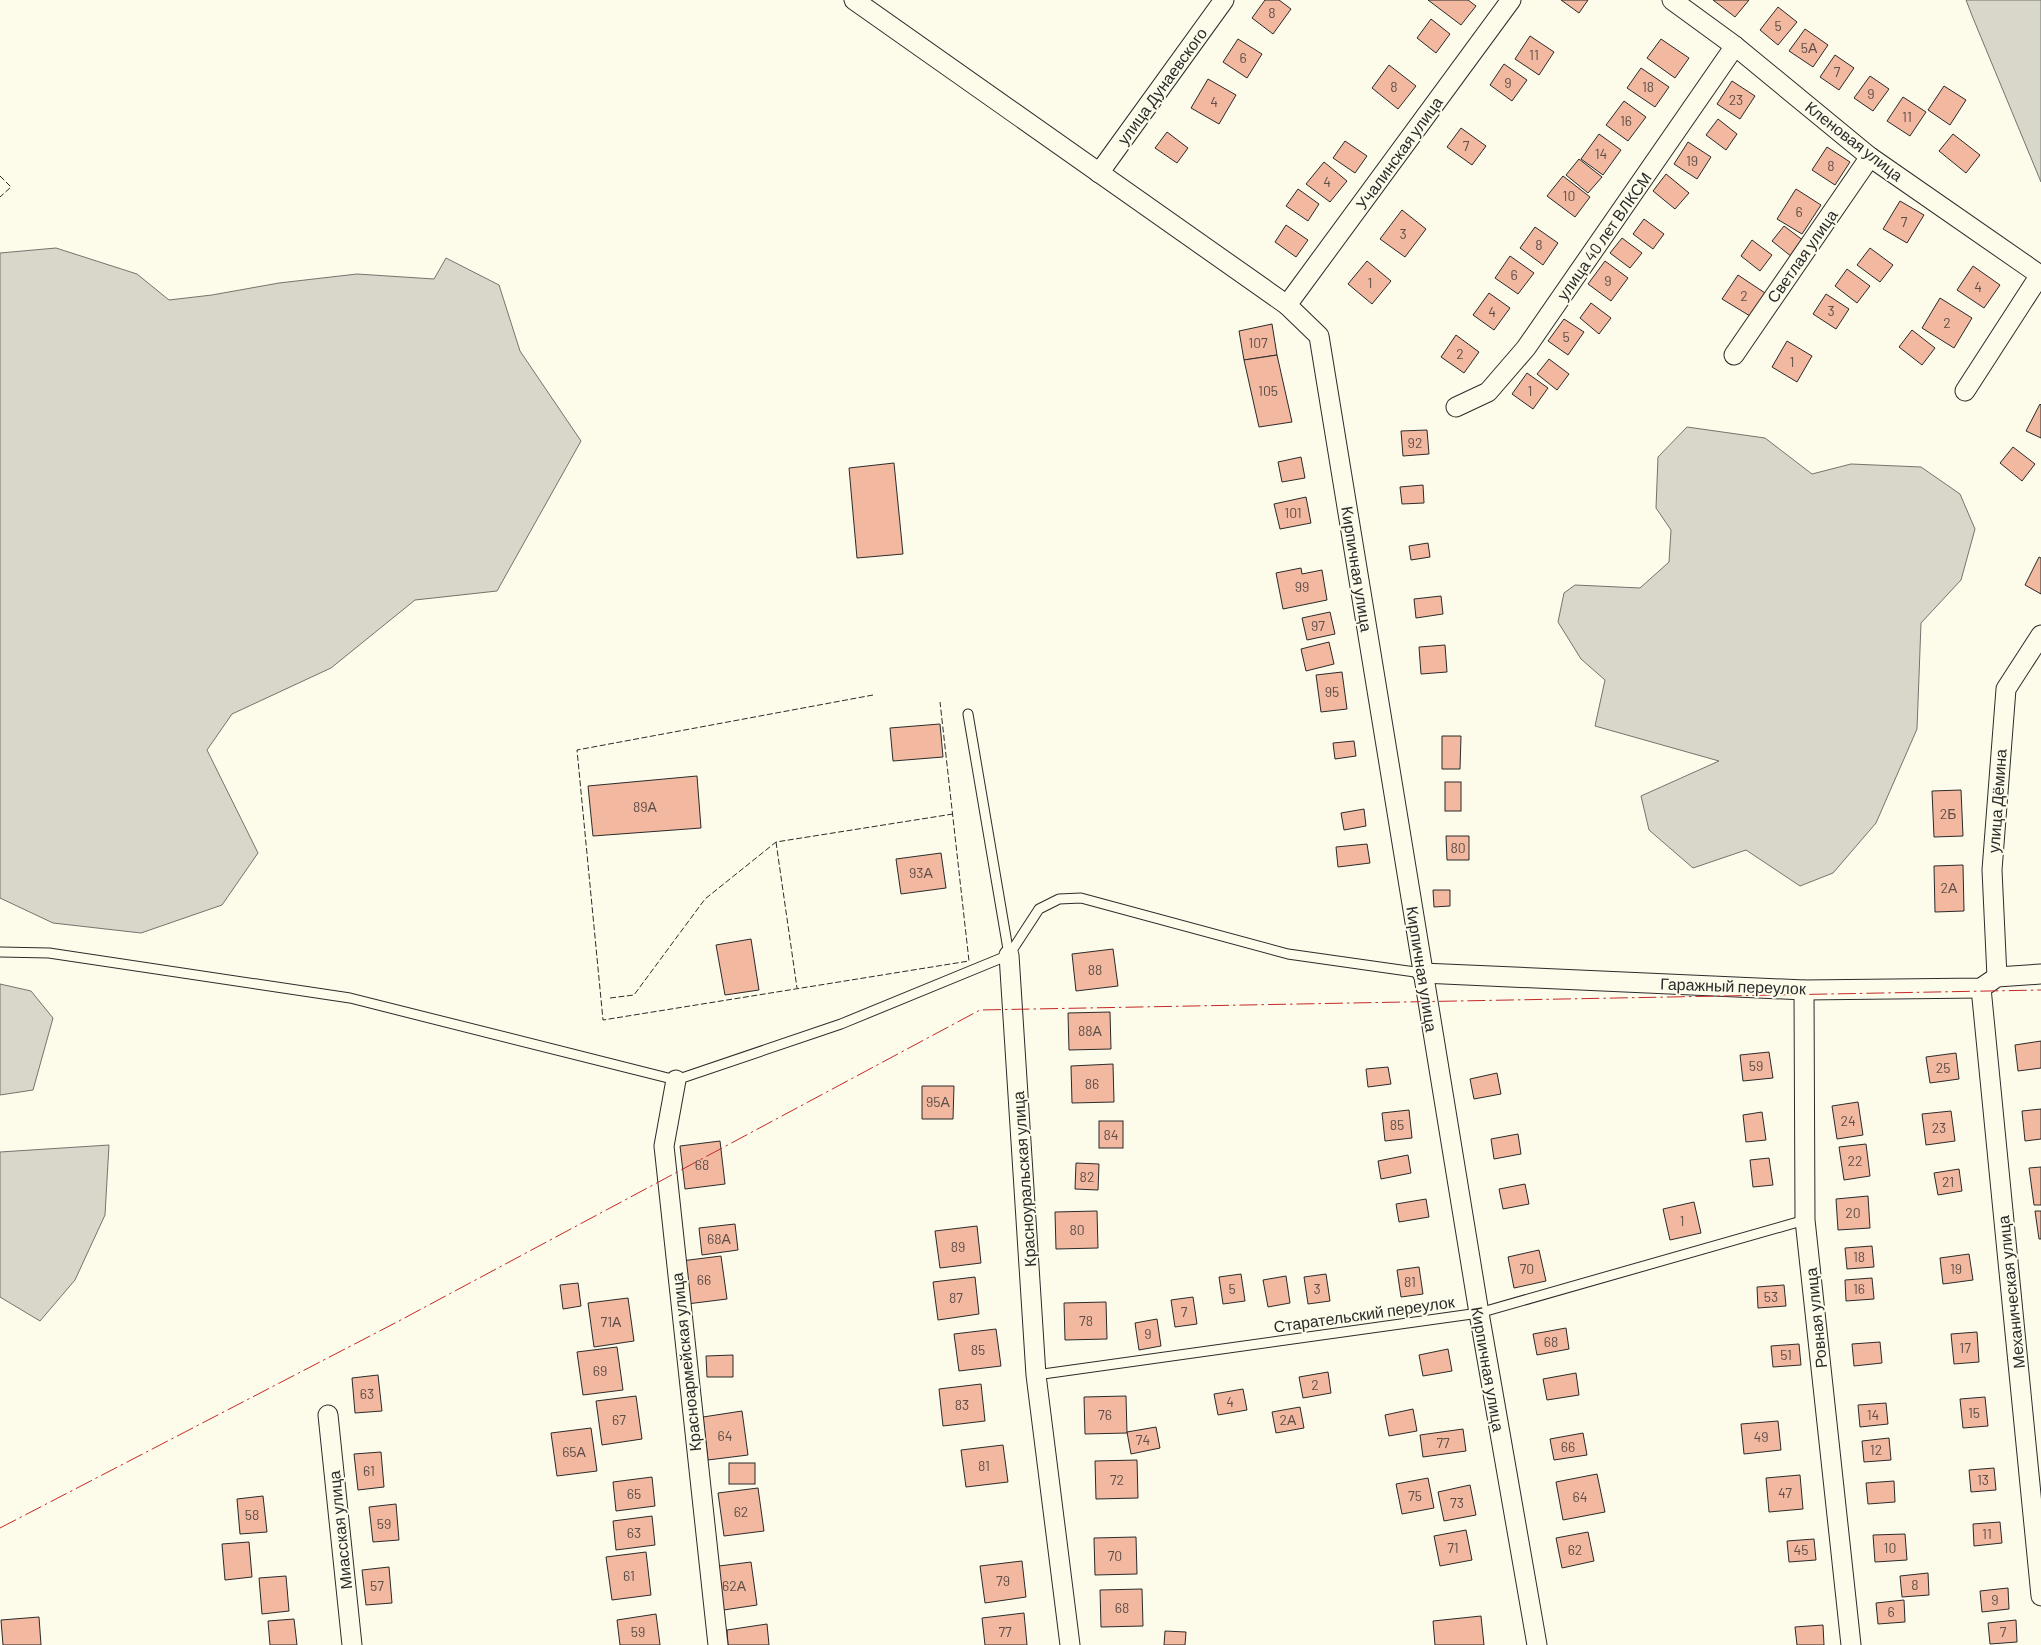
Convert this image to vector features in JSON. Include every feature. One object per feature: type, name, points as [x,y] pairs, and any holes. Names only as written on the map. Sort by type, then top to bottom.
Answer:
[{"type":"street","name":"Кирпичная улица","points":[[854,0],[1287,305],[1318,336],[1422,974],[1537,1645]]},
{"type":"street","name":"улица Дунаевского","points":[[1099,173],[1224,0]]},
{"type":"street","name":"Учалинская улица","points":[[1287,305],[1511,0]]},
{"type":"street","name":"Кленовая улица","points":[[1672,0],[1735,46],[1870,157],[2040,275],[1965,391]]},
{"type":"street","name":"улица 40 лет ВЛКСМ","points":[[1456,407],[1488,392],[1526,348],[1735,46]]},
{"type":"street","name":"Светлая улица","points":[[1734,355],[1870,157]]},
{"type":"street","name":"улица Дёмина","points":[[1997,977],[1992,870],[2006,689],[2041,635]]},
{"type":"street","name":"Красноуральская улица","points":[[1009,955],[1036,1375],[1070,1645]]},
{"type":"street","name":"Гаражный переулок","points":[[1422,974],[1804,990],[1981,988]]},
{"type":"street","points":[[1981,988],[1997,977],[2041,974]]},
{"type":"street","name":"Механическая улица","points":[[1981,988],[2041,1596]]},
{"type":"street","name":"Ровная улица","points":[[1804,990],[1806,1220],[1851,1645]]},
{"type":"street","name":"Красноармейская улица","points":[[676,1080],[664,1146],[718,1645]]},
{"type":"street","name":"Миасская улица","points":[[328,1415],[352,1645]]},
{"type":"lane","name":"Красноуральская улица","points":[[968,714],[1009,955]]},
{"type":"lane","points":[[0,952],[49,953],[350,998],[676,1080],[841,1024],[1009,955],[1038,909],[1059,899],[1081,898],[1288,954],[1422,974]]},
{"type":"lane","name":"Старательский переулок","points":[[1036,1375],[1479,1313],[1806,1220]]},
{"type":"shaded area","points":[[1966,0],[2041,0],[2041,182],[1973,18]]},
{"type":"shaded area","points":[[56,248],[137,274],[169,300],[212,295],[279,283],[357,274],[434,279],[446,258],[499,285],[520,351],[581,441],[497,591],[415,600],[331,668],[232,714],[207,750],[258,853],[222,905],[141,933],[53,923],[0,898],[0,253]]},
{"type":"shaded area","points":[[1687,427],[1765,438],[1812,474],[1851,464],[1921,467],[1960,494],[1975,529],[1961,580],[1921,623],[1917,729],[1876,823],[1833,873],[1800,886],[1746,850],[1693,868],[1649,830],[1641,796],[1719,761],[1595,726],[1605,680],[1581,659],[1558,622],[1564,593],[1575,585],[1640,588],[1669,562],[1671,530],[1656,508],[1658,457]]},
{"type":"shaded area","points":[[0,984],[31,991],[53,1018],[33,1090],[0,1095]]},
{"type":"shaded area","points":[[109,1145],[105,1215],[75,1280],[40,1321],[0,1297],[0,1152]]},
{"type":"building","points":[[1265,0],[1279,0],[1291,9],[1273,34],[1252,18]]},
{"type":"building","points":[[1428,0],[1468,0],[1476,6],[1461,25]]},
{"type":"building","points":[[1561,0],[1588,0],[1579,13]]},
{"type":"building","points":[[1713,0],[1749,0],[1735,17]]},
{"type":"building","points":[[1778,7],[1797,22],[1778,45],[1760,30]]},
{"type":"building","points":[[1431,19],[1450,34],[1436,53],[1417,38]]},
{"type":"building","points":[[1805,29],[1828,45],[1813,67],[1789,51]]},
{"type":"building","points":[[1530,36],[1554,52],[1539,75],[1515,59]]},
{"type":"building","points":[[1238,39],[1262,54],[1247,78],[1223,62]]},
{"type":"building","points":[[1661,39],[1689,58],[1675,78],[1647,58]]},
{"type":"building","points":[[1835,55],[1854,68],[1839,90],[1820,77]]},
{"type":"building","points":[[1504,64],[1527,80],[1512,101],[1490,85]]},
{"type":"building","points":[[1389,65],[1416,86],[1398,109],[1372,88]]},
{"type":"building","points":[[1641,68],[1669,87],[1655,107],[1627,88]]},
{"type":"building","points":[[1870,76],[1889,89],[1873,111],[1854,98]]},
{"type":"building","points":[[1208,79],[1236,95],[1219,124],[1191,108]]},
{"type":"building","points":[[1732,81],[1755,96],[1740,119],[1717,104]]},
{"type":"building","points":[[1944,86],[1966,100],[1950,125],[1928,110]]},
{"type":"building","points":[[1903,97],[1926,112],[1910,136],[1887,121]]},
{"type":"building","points":[[1624,101],[1646,117],[1628,141],[1606,125]]},
{"type":"building","points":[[1718,119],[1737,134],[1726,150],[1706,135]]},
{"type":"building","points":[[1461,128],[1486,146],[1472,165],[1447,147]]},
{"type":"building","points":[[1167,132],[1188,148],[1177,163],[1155,148]]},
{"type":"building","points":[[1599,134],[1621,150],[1603,175],[1581,159]]},
{"type":"building","points":[[1953,134],[1980,155],[1966,173],[1939,151]]},
{"type":"building","points":[[1345,141],[1367,156],[1355,173],[1333,158]]},
{"type":"building","points":[[1688,142],[1711,157],[1697,179],[1674,164]]},
{"type":"building","points":[[1827,147],[1850,162],[1835,185],[1812,170]]},
{"type":"building","points":[[1579,159],[1602,177],[1588,193],[1566,175]]},
{"type":"building","points":[[1324,162],[1347,181],[1330,202],[1306,184]]},
{"type":"building","points":[[1666,174],[1689,193],[1675,209],[1653,191]]},
{"type":"building","points":[[1563,176],[1590,197],[1575,217],[1547,196]]},
{"type":"building","points":[[1298,189],[1319,204],[1308,221],[1286,206]]},
{"type":"building","points":[[1796,189],[1821,205],[1802,234],[1777,219]]},
{"type":"building","points":[[1900,201],[1924,215],[1907,243],[1883,229]]},
{"type":"building","points":[[1402,210],[1426,229],[1405,257],[1380,239]]},
{"type":"building","points":[[1644,219],[1664,234],[1653,249],[1633,234]]},
{"type":"building","points":[[1286,225],[1308,240],[1296,257],[1275,242]]},
{"type":"building","points":[[1784,226],[1804,241],[1792,257],[1772,241]]},
{"type":"building","points":[[1535,227],[1558,243],[1543,265],[1520,248]]},
{"type":"building","points":[[1622,238],[1642,253],[1630,268],[1610,253]]},
{"type":"building","points":[[1752,240],[1772,255],[1760,271],[1741,256]]},
{"type":"building","points":[[1870,248],[1893,265],[1880,282],[1857,265]]},
{"type":"building","points":[[1510,256],[1534,273],[1518,294],[1495,278]]},
{"type":"building","points":[[1367,261],[1391,281],[1372,304],[1348,284]]},
{"type":"building","points":[[1605,261],[1628,278],[1611,301],[1588,284]]},
{"type":"building","points":[[1973,266],[2000,285],[1984,308],[1957,290]]},
{"type":"building","points":[[1847,269],[1870,286],[1857,303],[1835,286]]},
{"type":"building","points":[[1738,275],[1765,293],[1750,316],[1722,299]]},
{"type":"building","points":[[1489,293],[1510,308],[1494,330],[1473,315]]},
{"type":"building","points":[[1826,294],[1849,309],[1836,329],[1813,314]]},
{"type":"building","points":[[1940,298],[1972,318],[1954,348],[1922,328]]},
{"type":"building","points":[[1591,303],[1611,318],[1599,334],[1580,318]]},
{"type":"building","points":[[1564,319],[1584,332],[1568,355],[1548,341]]},
{"type":"building","points":[[1272,324],[1277,355],[1244,360],[1239,331]]},
{"type":"building","points":[[1912,330],[1935,348],[1922,365],[1899,347]]},
{"type":"building","points":[[1456,335],[1479,352],[1464,373],[1441,357]]},
{"type":"building","points":[[1787,341],[1812,356],[1797,382],[1772,367]]},
{"type":"building","points":[[1277,355],[1292,422],[1259,427],[1244,360]]},
{"type":"building","points":[[1549,359],[1569,374],[1557,390],[1537,374]]},
{"type":"building","points":[[1527,373],[1548,388],[1533,409],[1512,394]]},
{"type":"building","points":[[2041,405],[2041,438],[2026,431]]},
{"type":"building","points":[[1427,430],[1429,454],[1403,456],[1401,431]]},
{"type":"building","points":[[2013,447],[2035,464],[2022,481],[2000,463]]},
{"type":"building","points":[[1301,457],[1305,478],[1282,482],[1278,462]]},
{"type":"building","points":[[894,463],[903,554],[857,558],[849,468]]},
{"type":"building","points":[[1423,485],[1424,503],[1402,504],[1400,487]]},
{"type":"building","points":[[1306,497],[1311,523],[1280,529],[1274,504]]},
{"type":"building","points":[[1428,543],[1430,557],[1411,560],[1409,546]]},
{"type":"building","points":[[2039,557],[2041,558],[2041,594],[2025,585]]},
{"type":"building","points":[[1301,568],[1302,574],[1322,570],[1327,600],[1283,609],[1276,573]]},
{"type":"building","points":[[1441,596],[1443,614],[1416,618],[1414,599]]},
{"type":"building","points":[[1330,612],[1335,634],[1307,640],[1302,618]]},
{"type":"building","points":[[1329,642],[1334,664],[1306,671],[1301,649]]},
{"type":"building","points":[[1445,645],[1447,672],[1421,674],[1419,647]]},
{"type":"building","points":[[1342,672],[1347,709],[1321,712],[1316,675]]},
{"type":"building","points":[[940,724],[943,757],[893,761],[890,728]]},
{"type":"building","points":[[1442,736],[1461,736],[1460,769],[1442,769]]},
{"type":"building","points":[[1354,741],[1356,756],[1335,759],[1333,743]]},
{"type":"building","points":[[697,776],[701,828],[593,836],[588,786]]},
{"type":"building","points":[[1445,782],[1461,782],[1461,811],[1445,811]]},
{"type":"building","points":[[1961,790],[1963,836],[1934,837],[1932,791]]},
{"type":"building","points":[[1364,809],[1366,826],[1344,830],[1341,813]]},
{"type":"building","points":[[1446,836],[1469,836],[1469,860],[1447,860]]},
{"type":"building","points":[[1367,844],[1370,863],[1338,867],[1336,847]]},
{"type":"building","points":[[941,853],[946,888],[901,894],[896,859]]},
{"type":"building","points":[[1963,865],[1964,911],[1935,912],[1934,866]]},
{"type":"building","points":[[1433,890],[1450,890],[1450,906],[1434,907]]},
{"type":"building","points":[[751,939],[759,990],[725,995],[716,945]]},
{"type":"building","points":[[1113,949],[1118,986],[1076,991],[1072,954]]},
{"type":"building","points":[[1110,1012],[1111,1049],[1069,1050],[1068,1013]]},
{"type":"building","points":[[2041,1041],[2041,1068],[2018,1071],[2015,1045]]},
{"type":"building","points":[[1769,1052],[1773,1078],[1743,1081],[1740,1055]]},
{"type":"building","points":[[1956,1053],[1959,1079],[1930,1083],[1926,1057]]},
{"type":"building","points":[[1113,1064],[1114,1102],[1072,1103],[1071,1066]]},
{"type":"building","points":[[1388,1067],[1391,1084],[1368,1087],[1366,1069]]},
{"type":"building","points":[[1497,1073],[1501,1094],[1474,1099],[1470,1079]]},
{"type":"building","points":[[922,1086],[954,1086],[953,1119],[922,1119]]},
{"type":"building","points":[[1858,1102],[1863,1135],[1837,1139],[1832,1106]]},
{"type":"building","points":[[2041,1109],[2041,1139],[2025,1141],[2022,1111]]},
{"type":"building","points":[[1409,1110],[1412,1138],[1385,1141],[1382,1113]]},
{"type":"building","points":[[1951,1111],[1955,1141],[1926,1145],[1922,1114]]},
{"type":"building","points":[[1762,1112],[1766,1140],[1746,1142],[1743,1115]]},
{"type":"building","points":[[1099,1121],[1123,1121],[1123,1148],[1099,1148]]},
{"type":"building","points":[[1518,1134],[1521,1154],[1494,1159],[1491,1139]]},
{"type":"building","points":[[720,1141],[725,1184],[685,1189],[680,1146]]},
{"type":"building","points":[[1866,1144],[1870,1176],[1844,1180],[1839,1147]]},
{"type":"building","points":[[1408,1155],[1411,1173],[1381,1179],[1378,1161]]},
{"type":"building","points":[[1769,1158],[1773,1185],[1753,1187],[1750,1160]]},
{"type":"building","points":[[1076,1163],[1099,1164],[1098,1190],[1075,1189]]},
{"type":"building","points":[[2041,1167],[2041,1205],[2034,1205],[2029,1168]]},
{"type":"building","points":[[1959,1169],[1962,1191],[1938,1195],[1934,1173]]},
{"type":"building","points":[[1525,1184],[1529,1204],[1503,1209],[1499,1189]]},
{"type":"building","points":[[1868,1196],[1870,1228],[1838,1230],[1836,1199]]},
{"type":"building","points":[[1426,1199],[1429,1217],[1399,1222],[1396,1204]]},
{"type":"building","points":[[1694,1202],[1701,1233],[1670,1240],[1663,1209]]},
{"type":"building","points":[[1097,1211],[1098,1248],[1056,1249],[1055,1212]]},
{"type":"building","points":[[2035,1211],[2041,1211],[2041,1239],[2039,1239]]},
{"type":"building","points":[[735,1224],[738,1250],[702,1255],[699,1228]]},
{"type":"building","points":[[977,1226],[981,1263],[940,1268],[935,1231]]},
{"type":"building","points":[[1872,1246],[1874,1267],[1847,1269],[1845,1248]]},
{"type":"building","points":[[1539,1250],[1546,1281],[1514,1288],[1508,1257]]},
{"type":"building","points":[[1969,1254],[1973,1280],[1943,1284],[1940,1258]]},
{"type":"building","points":[[721,1256],[727,1299],[687,1304],[681,1261]]},
{"type":"building","points":[[1419,1267],[1423,1294],[1401,1297],[1397,1270]]},
{"type":"building","points":[[1241,1274],[1245,1301],[1223,1304],[1219,1277]]},
{"type":"building","points":[[1326,1274],[1330,1301],[1308,1304],[1304,1277]]},
{"type":"building","points":[[1286,1276],[1290,1303],[1268,1307],[1263,1280]]},
{"type":"building","points":[[975,1277],[979,1314],[938,1320],[933,1282]]},
{"type":"building","points":[[1872,1278],[1874,1299],[1846,1301],[1845,1280]]},
{"type":"building","points":[[578,1283],[581,1306],[563,1309],[560,1285]]},
{"type":"building","points":[[1784,1285],[1786,1306],[1758,1308],[1757,1287]]},
{"type":"building","points":[[1193,1297],[1197,1324],[1175,1327],[1171,1300]]},
{"type":"building","points":[[628,1298],[634,1341],[594,1347],[588,1303]]},
{"type":"building","points":[[1106,1302],[1107,1339],[1065,1340],[1064,1303]]},
{"type":"building","points":[[1157,1319],[1161,1346],[1139,1350],[1135,1323]]},
{"type":"building","points":[[1566,1328],[1569,1349],[1537,1355],[1533,1334]]},
{"type":"building","points":[[996,1329],[1001,1366],[959,1371],[954,1334]]},
{"type":"building","points":[[1977,1332],[1979,1362],[1954,1364],[1951,1334]]},
{"type":"building","points":[[1880,1342],[1882,1363],[1854,1366],[1852,1344]]},
{"type":"building","points":[[1799,1344],[1801,1365],[1773,1367],[1771,1346]]},
{"type":"building","points":[[617,1347],[623,1390],[583,1395],[577,1352]]},
{"type":"building","points":[[1448,1349],[1452,1371],[1423,1376],[1419,1355]]},
{"type":"building","points":[[733,1355],[733,1377],[707,1377],[706,1356]]},
{"type":"building","points":[[1328,1372],[1331,1393],[1303,1398],[1299,1377]]},
{"type":"building","points":[[1576,1373],[1579,1395],[1547,1400],[1543,1379]]},
{"type":"building","points":[[378,1375],[382,1411],[355,1413],[352,1378]]},
{"type":"building","points":[[981,1384],[985,1421],[943,1426],[939,1389]]},
{"type":"building","points":[[1243,1389],[1247,1410],[1218,1415],[1214,1394]]},
{"type":"building","points":[[636,1396],[642,1439],[602,1445],[596,1401]]},
{"type":"building","points":[[1126,1396],[1127,1433],[1085,1434],[1084,1397]]},
{"type":"building","points":[[1985,1397],[1988,1426],[1963,1428],[1960,1399]]},
{"type":"building","points":[[1886,1403],[1888,1424],[1860,1427],[1858,1405]]},
{"type":"building","points":[[1300,1407],[1304,1428],[1276,1433],[1272,1412]]},
{"type":"building","points":[[1413,1409],[1417,1431],[1389,1436],[1385,1415]]},
{"type":"building","points":[[742,1411],[748,1455],[708,1460],[703,1417]]},
{"type":"building","points":[[1778,1421],[1781,1450],[1744,1454],[1741,1424]]},
{"type":"building","points":[[1156,1427],[1160,1448],[1131,1454],[1127,1432]]},
{"type":"building","points":[[591,1428],[597,1471],[557,1476],[551,1433]]},
{"type":"building","points":[[1463,1429],[1466,1451],[1423,1457],[1420,1435]]},
{"type":"building","points":[[1583,1433],[1587,1455],[1554,1460],[1550,1439]]},
{"type":"building","points":[[1889,1438],[1891,1460],[1864,1462],[1862,1441]]},
{"type":"building","points":[[1003,1445],[1008,1482],[966,1487],[961,1450]]},
{"type":"building","points":[[381,1452],[384,1487],[358,1490],[354,1454]]},
{"type":"building","points":[[1137,1460],[1138,1498],[1096,1499],[1095,1461]]},
{"type":"building","points":[[729,1463],[755,1463],[755,1484],[729,1484]]},
{"type":"building","points":[[1994,1468],[1996,1490],[1971,1492],[1969,1470]]},
{"type":"building","points":[[1597,1474],[1605,1512],[1563,1520],[1556,1482]]},
{"type":"building","points":[[1800,1475],[1803,1509],[1769,1512],[1766,1478]]},
{"type":"building","points":[[652,1477],[655,1506],[616,1511],[613,1482]]},
{"type":"building","points":[[1428,1478],[1434,1508],[1402,1514],[1396,1484]]},
{"type":"building","points":[[1894,1481],[1895,1502],[1868,1504],[1866,1483]]},
{"type":"building","points":[[1470,1485],[1476,1515],[1444,1521],[1438,1492]]},
{"type":"building","points":[[758,1488],[764,1531],[724,1536],[718,1493]]},
{"type":"building","points":[[263,1496],[267,1532],[240,1534],[237,1499]]},
{"type":"building","points":[[396,1504],[399,1540],[373,1542],[369,1507]]},
{"type":"building","points":[[652,1516],[655,1545],[616,1550],[613,1521]]},
{"type":"building","points":[[2000,1522],[2002,1543],[1974,1546],[1973,1524]]},
{"type":"building","points":[[1466,1530],[1472,1560],[1440,1566],[1434,1536]]},
{"type":"building","points":[[1588,1532],[1594,1561],[1562,1568],[1556,1538]]},
{"type":"building","points":[[1905,1534],[1907,1560],[1875,1562],[1873,1535]]},
{"type":"building","points":[[1136,1537],[1137,1574],[1095,1575],[1094,1538]]},
{"type":"building","points":[[1814,1539],[1816,1560],[1789,1562],[1787,1541]]},
{"type":"building","points":[[249,1542],[252,1577],[225,1580],[222,1544]]},
{"type":"building","points":[[646,1552],[651,1595],[612,1600],[606,1557]]},
{"type":"building","points":[[1022,1561],[1026,1597],[985,1603],[980,1566]]},
{"type":"building","points":[[751,1562],[757,1605],[717,1611],[711,1567]]},
{"type":"building","points":[[389,1567],[392,1603],[366,1605],[362,1570]]},
{"type":"building","points":[[1928,1573],[1929,1595],[1902,1597],[1900,1576]]},
{"type":"building","points":[[286,1576],[289,1611],[262,1614],[259,1578]]},
{"type":"building","points":[[2008,1588],[2009,1609],[1982,1612],[1980,1591]]},
{"type":"building","points":[[1142,1589],[1143,1626],[1101,1627],[1100,1590]]},
{"type":"building","points":[[1904,1600],[1905,1622],[1878,1624],[1876,1603]]},
{"type":"building","points":[[1024,1613],[1027,1645],[985,1645],[982,1618]]},
{"type":"building","points":[[656,1614],[660,1645],[620,1645],[617,1620]]},
{"type":"building","points":[[1481,1616],[1484,1645],[1435,1645],[1433,1621]]},
{"type":"building","points":[[39,1617],[41,1645],[3,1645],[1,1620]]},
{"type":"building","points":[[294,1619],[297,1645],[270,1645],[268,1621]]},
{"type":"building","points":[[2016,1620],[2017,1642],[1990,1644],[1988,1623]]},
{"type":"building","points":[[767,1624],[769,1645],[728,1645],[727,1630]]},
{"type":"building","points":[[1823,1625],[1824,1645],[1797,1645],[1795,1627]]},
{"type":"building","points":[[1165,1631],[1186,1632],[1185,1645],[1164,1645]]},
{"type":"fence","points":[[0,176],[11,187],[0,197]]},
{"type":"fence","points":[[873,695],[577,750],[603,1020],[969,961],[940,702]]},
{"type":"fence","points":[[610,998],[634,995],[705,899],[776,842],[953,814]]},
{"type":"fence","points":[[776,842],[797,988]]},
{"type":"power","points":[[0,1528],[397,1322],[980,1010],[2041,990]]}]
